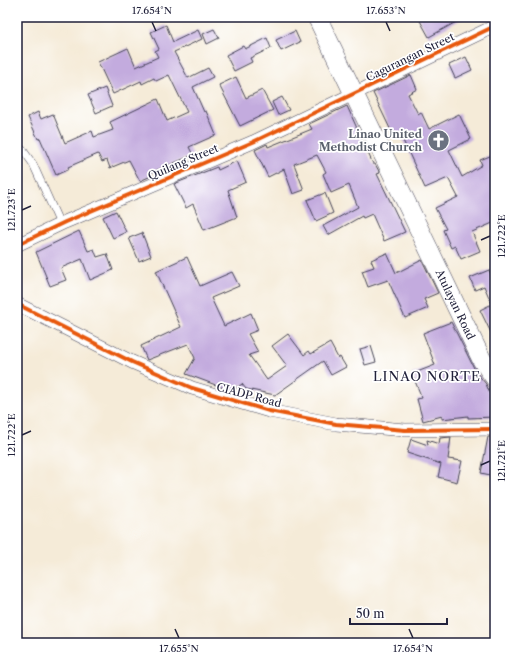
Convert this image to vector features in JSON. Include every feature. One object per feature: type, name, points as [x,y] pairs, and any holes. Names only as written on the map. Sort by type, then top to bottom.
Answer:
[{"type":"main road","name":"Atulayan Road","points":[[317,17],[482,360],[495,378]]},
{"type":"street","name":"Cagurangan Street","points":[[355,94],[495,26]]},
{"type":"street","name":"Quilang Street","points":[[17,245],[60,224],[253,142],[355,94]]},
{"type":"street","name":"CIADP Road","points":[[17,304],[132,362],[192,388],[269,411],[336,424],[405,430],[495,429]]},
{"type":"lane","points":[[17,148],[23,150],[33,164],[60,224]]},
{"type":"building","points":[[418,17],[465,17],[429,37]]},
{"type":"building","points":[[166,25],[173,42],[198,30],[202,39],[174,52],[188,78],[208,68],[213,77],[193,87],[204,112],[206,111],[216,135],[189,147],[193,155],[150,173],[151,176],[140,181],[129,160],[110,168],[107,160],[102,162],[98,154],[68,167],[69,169],[56,175],[40,138],[38,139],[28,117],[38,112],[41,119],[53,114],[65,143],[92,131],[94,137],[113,130],[110,122],[158,99],[167,121],[187,112],[169,75],[156,81],[154,78],[142,84],[141,81],[113,94],[98,62],[128,48],[136,67],[158,57],[155,51],[159,49],[151,32]]},
{"type":"building","points":[[214,29],[219,38],[207,44],[203,34]]},
{"type":"building","points":[[295,31],[300,42],[281,51],[276,40]]},
{"type":"building","points":[[267,38],[271,48],[250,58],[252,62],[234,71],[226,55],[243,46],[245,49]]},
{"type":"building","points":[[466,57],[472,70],[455,78],[449,65]]},
{"type":"building","points":[[411,75],[417,89],[408,94],[418,114],[421,112],[429,129],[459,114],[471,139],[449,150],[462,177],[482,165],[480,160],[495,154],[495,222],[472,232],[480,251],[461,259],[455,246],[451,248],[443,230],[446,229],[435,208],[458,197],[448,178],[425,188],[400,134],[394,137],[373,93]]},
{"type":"building","points":[[236,77],[246,98],[262,90],[273,110],[240,126],[219,85]]},
{"type":"building","points":[[105,88],[112,106],[96,113],[88,95]]},
{"type":"building","points":[[282,97],[289,110],[278,115],[272,102]]},
{"type":"building","points":[[347,106],[373,164],[375,164],[380,173],[377,174],[405,232],[384,241],[372,214],[363,218],[362,216],[328,235],[323,226],[358,207],[349,185],[331,193],[323,174],[326,172],[317,155],[294,164],[304,190],[293,194],[284,169],[268,177],[255,150],[267,144],[268,147],[312,129],[309,124]]},
{"type":"building","points":[[237,161],[246,182],[228,190],[237,217],[204,230],[193,204],[186,208],[174,184],[217,167],[218,170]]},
{"type":"building","points":[[325,193],[333,213],[316,221],[307,200]]},
{"type":"building","points":[[116,211],[126,232],[113,238],[103,217]]},
{"type":"building","points":[[79,231],[88,251],[94,249],[97,257],[107,254],[113,270],[90,280],[82,259],[61,268],[66,280],[50,286],[36,252]]},
{"type":"building","points":[[142,233],[151,256],[139,261],[129,238]]},
{"type":"building","points":[[387,253],[396,273],[422,260],[438,293],[424,299],[428,308],[405,318],[388,280],[368,287],[362,271],[374,267],[371,260]]},
{"type":"building","points":[[187,257],[200,286],[232,272],[239,286],[211,298],[224,326],[251,313],[258,330],[248,334],[258,352],[249,355],[267,380],[287,366],[272,346],[288,334],[304,355],[309,351],[311,354],[330,343],[338,358],[340,357],[346,367],[331,375],[323,361],[275,395],[246,389],[242,384],[232,391],[186,374],[195,358],[188,344],[147,360],[141,346],[181,327],[156,271]]},
{"type":"building","points":[[489,270],[495,284],[495,341],[480,310],[492,304],[484,286],[475,290],[470,278]]},
{"type":"building","points":[[451,322],[476,372],[486,384],[490,394],[495,394],[495,417],[468,418],[468,416],[442,419],[442,416],[423,421],[417,399],[422,398],[412,374],[435,365],[423,333]]},
{"type":"building","points":[[371,346],[376,362],[365,365],[360,349]]},
{"type":"building","points":[[451,437],[448,459],[462,461],[457,482],[438,477],[441,464],[407,453],[411,439],[428,445],[427,440],[439,444],[440,438]]},
{"type":"building","points":[[488,437],[495,437],[495,476],[481,473]]},
{"type":"cycle path","points":[[17,245],[65,222],[253,142],[495,26]]},
{"type":"cycle path","points":[[17,304],[132,362],[192,388],[269,411],[336,424],[405,430],[495,429]]},
{"type":"place","name":"Linao United Methodist Church","points":[[438,140]]},
{"type":"district","name":"LINAO NORTE","points":[[427,376]]}]
